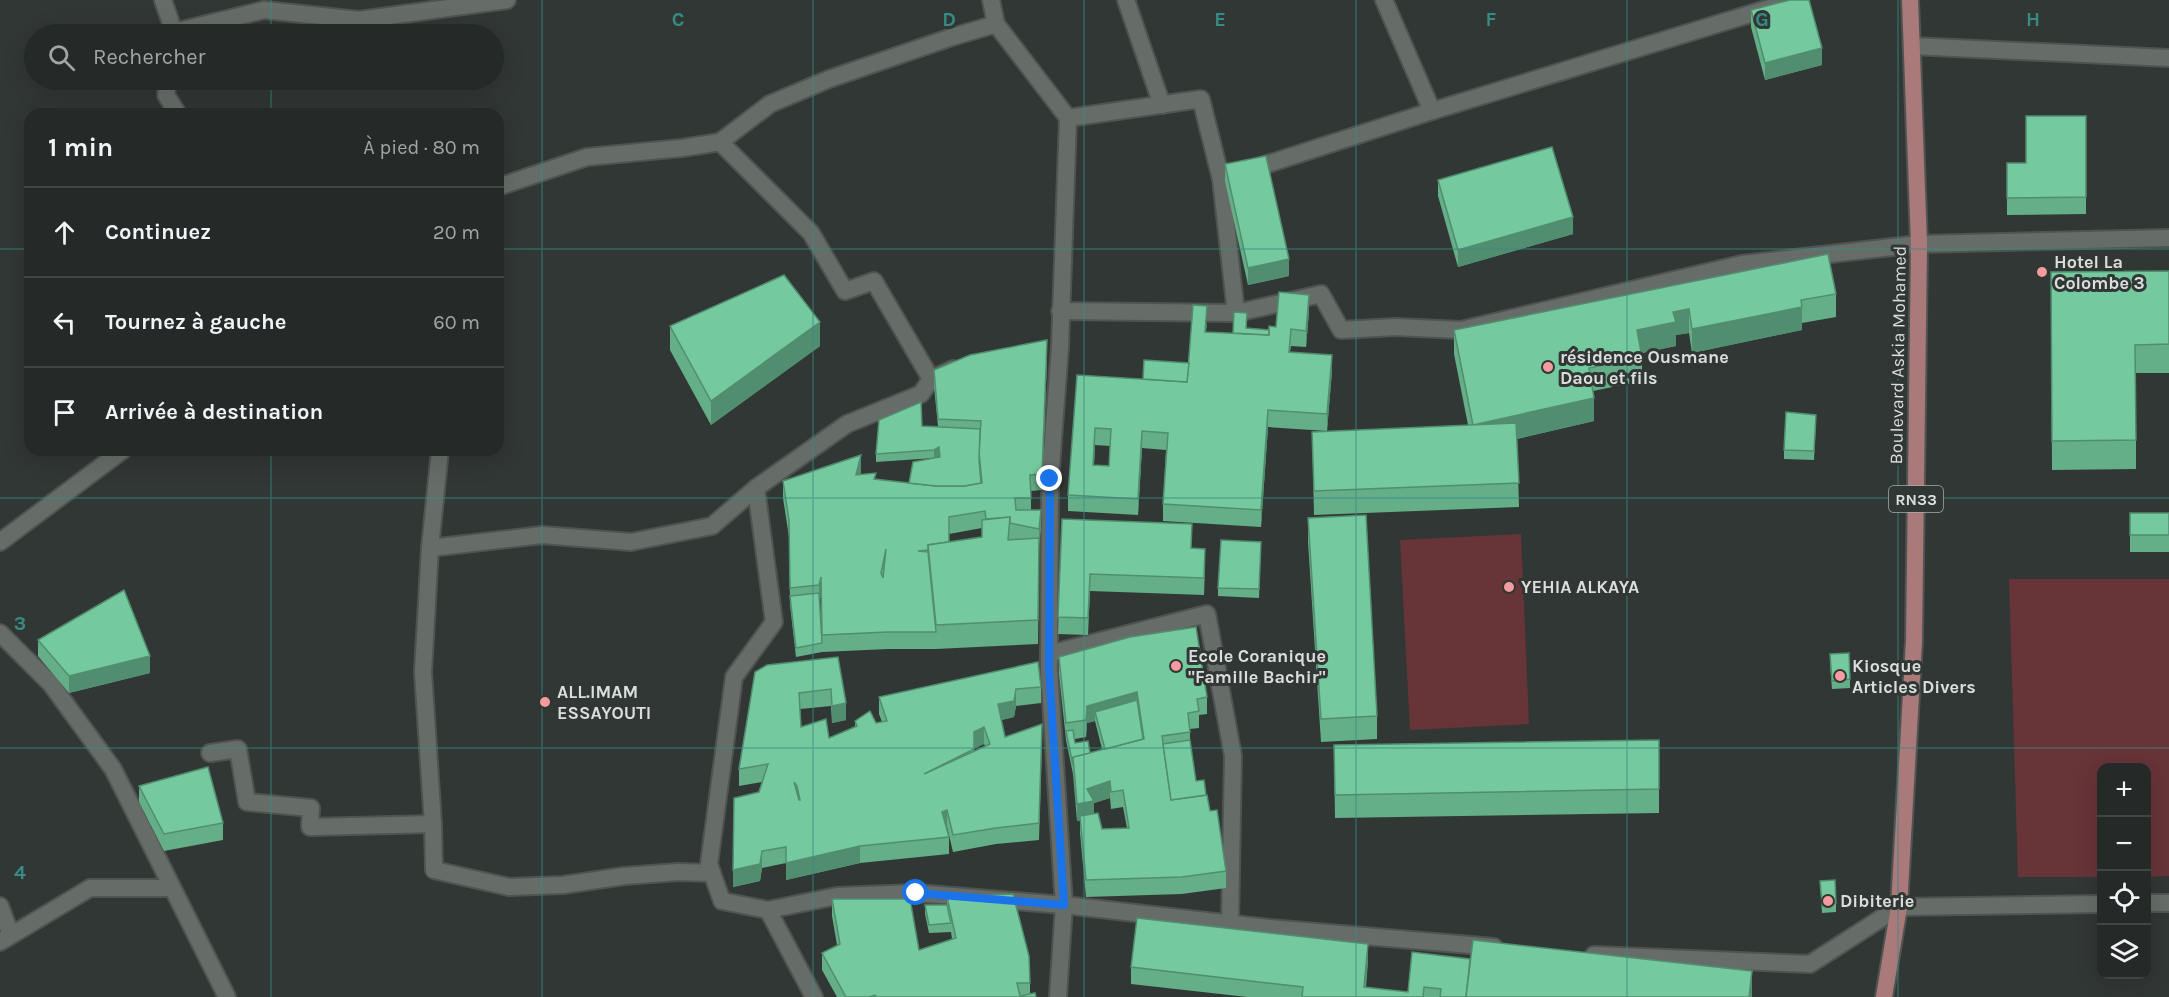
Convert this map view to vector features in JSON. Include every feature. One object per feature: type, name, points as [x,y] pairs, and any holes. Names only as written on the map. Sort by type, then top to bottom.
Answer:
[{"type":"main road","name":"Boulevard Askia Mohamed","points":[[1884,997],[1899,907],[1914,641],[1919,244],[1910,0]]},
{"type":"street","points":[[164,0],[171,24]]},
{"type":"street","points":[[209,24],[264,10],[359,20],[507,0]]},
{"type":"street","points":[[991,0],[996,24],[1068,118],[1060,347],[1050,479],[1049,654],[1064,905],[1058,997]]},
{"type":"street","points":[[1126,0],[1162,105]]},
{"type":"street","points":[[1384,0],[1432,111]]},
{"type":"street","points":[[1221,179],[1432,111],[1796,0]]},
{"type":"street","points":[[504,185],[587,157],[720,142],[770,104],[829,79],[996,24]]},
{"type":"street","points":[[1912,46],[2169,58]]},
{"type":"street","points":[[167,90],[166,95],[174,108]]},
{"type":"street","points":[[1068,118],[1200,99],[1221,179],[1236,313]]},
{"type":"street","points":[[720,142],[811,233],[845,291],[874,281],[931,379]]},
{"type":"street","points":[[1060,311],[1236,313],[1321,294],[1341,330],[1395,327],[1461,330],[1742,264],[1919,244],[2169,238]]},
{"type":"street","points":[[1040,350],[1060,347]]},
{"type":"street","points":[[430,548],[542,536],[632,542],[712,526],[756,488],[847,424],[921,394],[931,379],[965,366]]},
{"type":"street","points":[[0,542],[115,456]]},
{"type":"street","points":[[439,456],[430,548],[423,672],[434,870],[509,887],[563,885],[624,876],[678,872],[712,873]]},
{"type":"street","points":[[756,488],[774,622],[734,677],[709,864],[722,901],[768,910],[837,896],[916,893],[1506,948]]},
{"type":"street","points":[[1049,654],[1207,614],[1233,756],[1230,924]]},
{"type":"street","points":[[0,633],[51,684],[113,769],[227,997]]},
{"type":"street","points":[[210,753],[238,749],[247,802],[310,808],[309,827],[433,824]]},
{"type":"street","points":[[0,906],[5,938],[90,888],[171,888]]},
{"type":"street","points":[[2151,903],[2169,903]]},
{"type":"street","points":[[1576,954],[1810,964],[1899,907],[2097,904]]},
{"type":"street","points":[[768,910],[814,997]]},
{"type":"shaded area","points":[[1521,534],[1529,724],[1410,730],[1400,540]]},
{"type":"shaded area","points":[[2009,579],[2169,579],[2169,876],[2151,877],[2151,763],[2097,763],[2097,877],[2018,877]]},
{"type":"building","points":[[1790,0],[1809,0],[1822,48],[1765,63],[1751,10]]},
{"type":"building","points":[[2026,116],[2086,116],[2086,197],[2007,198],[2007,163],[2026,163]]},
{"type":"building","points":[[1552,147],[1573,217],[1458,250],[1438,180]]},
{"type":"building","points":[[1266,156],[1289,259],[1248,268],[1225,164]]},
{"type":"building","name":"résidence Ousmane Daou et fils","points":[[1828,254],[1836,294],[1801,300],[1802,307],[1692,329],[1689,309],[1673,312],[1676,322],[1637,330],[1642,357],[1589,368],[1594,398],[1473,425],[1454,330]]},
{"type":"building","points":[[2169,271],[2169,344],[2135,345],[2136,440],[2052,441],[2051,272]]},
{"type":"building","points":[[784,275],[820,322],[711,401],[670,326]]},
{"type":"building","points":[[1279,292],[1309,295],[1306,331],[1291,329],[1289,352],[1332,355],[1327,414],[1268,410],[1261,510],[1163,504],[1168,433],[1142,431],[1138,499],[1068,495],[1077,375],[1187,382],[1193,305],[1207,306],[1205,332],[1269,335],[1269,326],[1276,327]],"holes":[[[1095,428],[1111,429],[1109,466],[1093,465]]]},
{"type":"building","points":[[1234,312],[1247,313],[1246,328],[1269,330],[1269,335],[1233,333]]},
{"type":"building","points":[[1047,340],[1042,474],[1030,475],[1031,498],[1015,498],[1016,510],[1041,510],[1039,529],[1010,523],[1010,517],[986,519],[985,511],[949,517],[949,542],[928,545],[928,550],[918,551],[928,552],[936,632],[822,635],[821,577],[819,585],[790,588],[789,520],[783,481],[861,455],[856,475],[876,473],[874,479],[936,486],[964,486],[982,483],[979,452],[981,421],[938,419],[934,370],[970,355]],"holes":[[[886,549],[883,578],[881,573]]]},
{"type":"building","points":[[1144,360],[1189,363],[1187,382],[1143,379]]},
{"type":"building","points":[[921,402],[922,426],[980,429],[981,483],[964,486],[936,486],[909,483],[913,462],[940,457],[939,447],[934,450],[876,454],[879,420]]},
{"type":"building","points":[[1786,412],[1816,415],[1814,451],[1784,450]]},
{"type":"building","points":[[1516,423],[1519,483],[1314,491],[1312,432]]},
{"type":"building","points":[[2130,513],[2169,513],[2169,535],[2130,535]]},
{"type":"building","points":[[1366,515],[1377,716],[1321,719],[1308,518]]},
{"type":"building","points":[[1010,517],[1008,540],[1039,538],[1038,620],[936,625],[928,545],[982,537],[982,520]]},
{"type":"building","points":[[1062,519],[1192,524],[1191,548],[1205,549],[1204,578],[1090,574],[1088,618],[1058,617]]},
{"type":"building","points":[[1221,540],[1261,542],[1259,589],[1218,588]]},
{"type":"building","points":[[124,590],[150,656],[69,676],[38,640]]},
{"type":"building","points":[[819,593],[822,643],[796,648],[790,596]]},
{"type":"building","points":[[1196,627],[1207,697],[1197,699],[1199,711],[1188,713],[1190,732],[1162,736],[1171,800],[1207,795],[1210,811],[1217,810],[1226,871],[1182,877],[1086,880],[1080,816],[1098,813],[1102,829],[1129,828],[1123,790],[1111,792],[1110,781],[1087,789],[1094,801],[1077,804],[1073,757],[1144,739],[1137,692],[1087,706],[1086,720],[1066,723],[1059,657],[1130,637]]},
{"type":"building","points":[[1849,653],[1850,679],[1832,681],[1830,654]]},
{"type":"building","points":[[838,657],[846,703],[832,706],[831,689],[799,693],[801,727],[826,719],[829,738],[857,726],[855,721],[870,711],[876,723],[887,721],[879,697],[1038,662],[1041,687],[1016,689],[1014,701],[998,704],[1005,737],[1042,724],[1039,823],[953,835],[947,810],[942,812],[949,837],[860,846],[786,863],[786,847],[762,851],[760,864],[733,870],[734,798],[759,792],[768,764],[739,769],[755,672],[767,665]],"holes":[[[984,727],[990,744],[924,774],[974,749],[974,732]],[[794,782],[797,786],[800,800],[799,800]]]},
{"type":"building","points":[[1137,700],[1143,739],[1105,749],[1095,712]]},
{"type":"building","points":[[1073,730],[1075,743],[1088,741],[1090,753],[1073,757],[1073,765],[1066,731]]},
{"type":"building","points":[[1190,740],[1196,781],[1204,780],[1206,795],[1171,800],[1163,744]]},
{"type":"building","points":[[1659,740],[1659,789],[1335,795],[1334,745]]},
{"type":"building","points":[[208,767],[223,823],[164,834],[139,786]]},
{"type":"building","points":[[1835,880],[1836,903],[1822,904],[1820,881]]},
{"type":"building","points":[[1013,894],[1029,956],[1030,983],[1017,983],[1020,996],[1035,993],[1036,997],[871,997],[876,995],[846,997],[822,953],[840,944],[832,899],[910,899],[919,950],[956,938],[947,897]]},
{"type":"building","points":[[925,905],[947,905],[951,923],[929,925]]},
{"type":"building","points":[[1137,918],[1368,944],[1364,987],[1408,992],[1412,952],[1470,959],[1466,997],[1440,997],[1441,989],[1424,987],[1423,997],[1302,997],[1303,987],[1131,967]]},
{"type":"building","points":[[1473,940],[1752,971],[1749,997],[1466,997]]},
{"type":"place","name":"Hotel La Colombe 3","points":[[2042,272]]},
{"type":"place","name":"résidence Ousmane Daou et fils","points":[[1548,367]]},
{"type":"place","name":"YEHIA ALKAYA","points":[[1509,587]]},
{"type":"place","name":"Ecole Coranique \"Famille Bachir\"","points":[[1176,666]]},
{"type":"place","name":"Kiosque Articles Divers","points":[[1840,676]]},
{"type":"place","name":"ALL.IMAM ESSAYOUTI","points":[[545,702]]},
{"type":"place","name":"Dibiterie","points":[[1828,901]]},
{"type":"route","points":[[916,893],[1064,905],[1049,669],[1050,479]]}]
